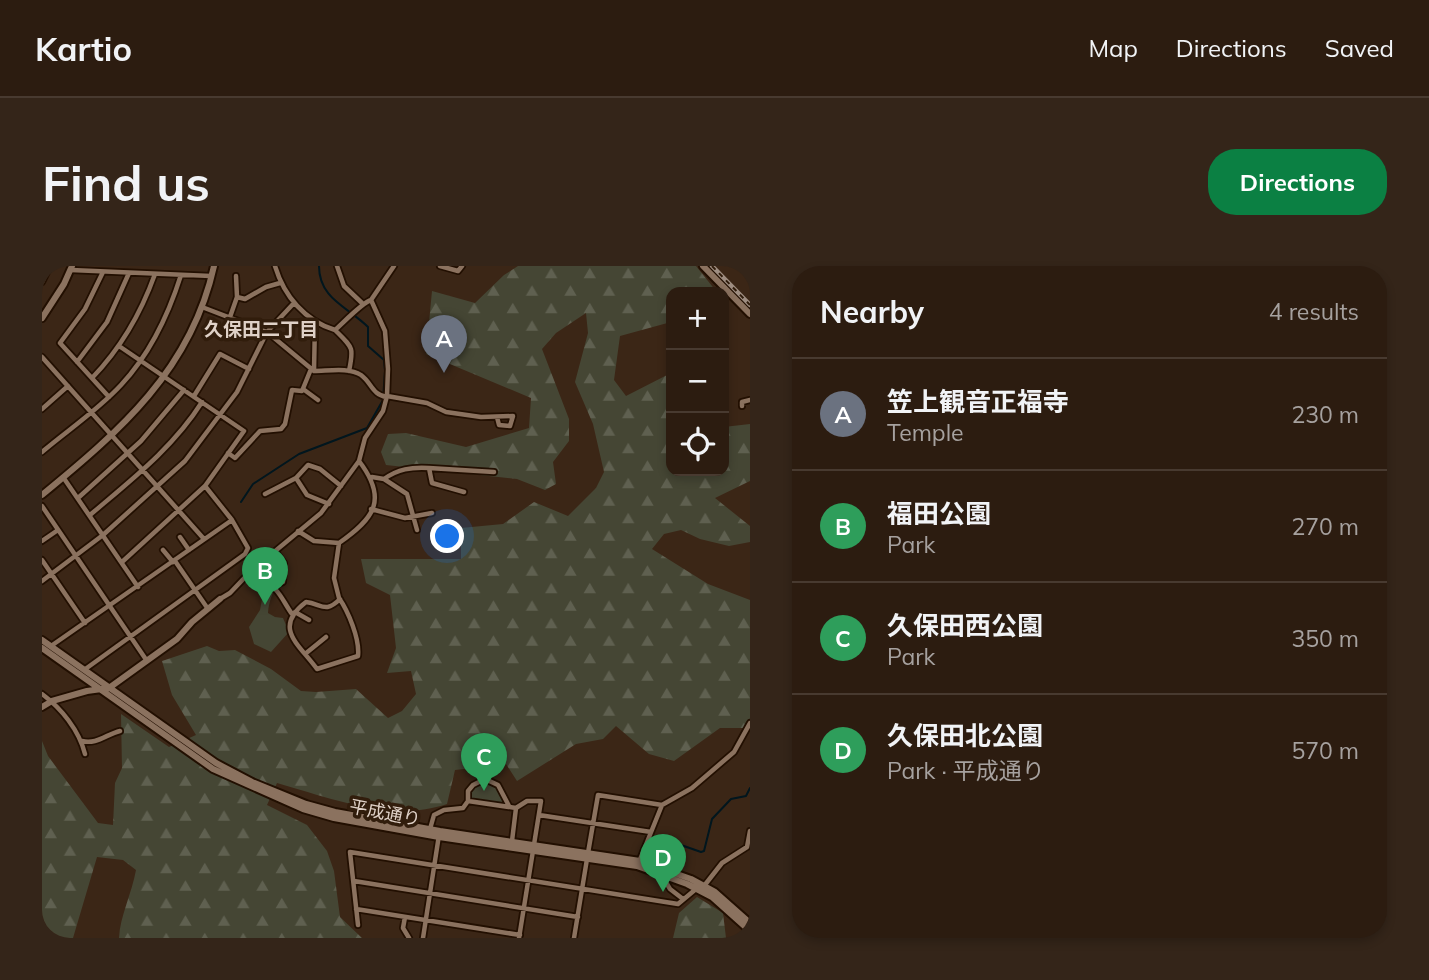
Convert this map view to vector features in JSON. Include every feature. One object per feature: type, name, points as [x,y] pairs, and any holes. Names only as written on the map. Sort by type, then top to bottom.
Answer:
[{"type":"street","points":[[42,282],[50,266]]},
{"type":"street","points":[[42,495],[139,409],[164,376],[202,307],[214,266]]},
{"type":"street","points":[[275,266],[280,284],[294,303],[320,326],[335,330],[352,347],[349,371]]},
{"type":"street","points":[[337,266],[344,286],[362,303]]},
{"type":"street","points":[[335,330],[357,312],[362,303],[372,300],[394,266]]},
{"type":"street","points":[[443,266],[458,271],[462,266]]},
{"type":"street","points":[[703,266],[750,314]]},
{"type":"street","points":[[42,318],[71,268],[103,272],[212,276]]},
{"type":"street","points":[[103,272],[85,309],[60,343],[109,397]]},
{"type":"street","points":[[77,362],[107,322],[129,273]]},
{"type":"street","points":[[92,378],[119,346],[139,314],[155,274]]},
{"type":"street","points":[[42,452],[109,397],[131,374],[165,316],[181,275]]},
{"type":"street","points":[[230,317],[237,297],[236,276]]},
{"type":"street","points":[[237,297],[245,299],[266,287],[280,284]]},
{"type":"street","points":[[42,708],[52,701],[109,688],[147,661],[177,639],[329,504],[359,461],[365,438],[383,411],[387,397],[388,369],[384,331],[372,300]]},
{"type":"street","points":[[42,581],[103,535],[185,460],[221,415],[249,369],[267,332],[294,303]]},
{"type":"street","points":[[202,307],[267,332],[312,370],[349,371],[359,374],[376,394],[427,403],[446,412],[497,417]]},
{"type":"street","points":[[228,453],[235,458],[254,435],[260,431],[281,429],[285,424],[292,390],[302,391],[312,370],[315,321]]},
{"type":"street","points":[[119,346],[244,431],[205,485],[122,562]]},
{"type":"street","points":[[194,396],[220,354],[249,369]]},
{"type":"street","points":[[42,357],[44,363],[91,411],[204,539]]},
{"type":"street","points":[[42,409],[68,386]]},
{"type":"street","points":[[303,389],[318,400]]},
{"type":"street","points":[[78,498],[155,426],[184,390]]},
{"type":"street","points":[[742,406],[742,402],[750,400]]},
{"type":"street","points":[[90,516],[173,442],[202,402]]},
{"type":"street","points":[[298,531],[313,541],[339,543],[357,530],[371,509],[376,495],[371,477],[359,461]]},
{"type":"street","points":[[265,494],[296,478],[308,465],[320,469],[341,486]]},
{"type":"street","points":[[429,468],[432,483],[464,492]]},
{"type":"street","points":[[384,479],[405,469],[494,472]]},
{"type":"street","points":[[63,477],[138,587]]},
{"type":"street","points":[[371,477],[384,479],[407,494],[417,530]]},
{"type":"street","points":[[296,478],[307,495],[329,504]]},
{"type":"street","points":[[83,670],[245,554],[248,548],[232,520],[205,485]]},
{"type":"street","points":[[42,506],[44,514],[58,530],[147,661]]},
{"type":"street","points":[[371,509],[405,518],[432,513]]},
{"type":"street","points":[[45,650],[232,520]]},
{"type":"street","points":[[42,541],[58,530]]},
{"type":"street","points":[[180,537],[189,550]]},
{"type":"street","points":[[339,543],[334,578],[340,599],[349,614],[359,650],[358,656],[317,669],[289,632],[289,621],[293,613],[306,602],[323,608],[334,605],[340,599]]},
{"type":"street","points":[[163,550],[208,609]]},
{"type":"street","points":[[276,552],[284,563],[283,582],[276,585],[275,589],[293,613],[309,620]]},
{"type":"street","points":[[42,560],[85,623]]},
{"type":"street","points":[[305,654],[326,637]]},
{"type":"street","name":"平成通り","points":[[42,640],[45,650],[213,769],[303,809],[324,815],[666,869],[704,886],[736,909],[750,923]]},
{"type":"street","name":"平成通り","points":[[45,650],[83,670],[216,763],[252,782],[306,804],[335,812],[430,829],[439,834],[512,841],[533,848]]},
{"type":"street","points":[[42,694],[52,701],[81,741],[85,754]]},
{"type":"street","points":[[638,864],[663,805],[692,788],[734,752],[750,723]]},
{"type":"street","points":[[81,741],[94,742],[108,733],[120,731]]},
{"type":"street","points":[[430,829],[432,818],[437,813],[463,808],[468,801],[468,791],[473,785],[489,779],[498,785],[504,800],[513,807]]},
{"type":"street","points":[[574,938],[598,795],[663,805]]},
{"type":"street","points":[[356,909],[520,937],[541,801],[527,801],[513,807],[468,801]]},
{"type":"street","points":[[512,841],[513,807]]},
{"type":"street","points":[[539,815],[651,832]]},
{"type":"street","points":[[704,886],[722,863],[747,848],[750,831]]},
{"type":"street","points":[[423,938],[439,834]]},
{"type":"street","points":[[358,925],[350,852],[678,904],[696,888]]},
{"type":"street","name":"平成通り","points":[[638,864],[696,888],[732,913],[750,931]]},
{"type":"street","points":[[664,879],[670,889],[683,900]]},
{"type":"street","points":[[355,881],[578,916]]},
{"type":"street","points":[[405,917],[403,928],[409,938]]},
{"type":"green space","points":[[518,266],[696,266],[713,287],[666,287],[666,323],[620,336],[614,380],[626,396],[666,376],[666,476],[729,476],[729,426],[750,424],[750,481],[715,498],[750,526],[750,542],[729,546],[700,539],[681,530],[664,534],[652,549],[708,584],[750,600],[750,728],[720,728],[674,761],[649,754],[616,726],[603,739],[576,744],[517,781],[506,764],[455,770],[447,804],[426,809],[383,810],[277,783],[267,805],[307,825],[327,851],[334,871],[340,917],[362,938],[119,938],[136,870],[123,860],[97,857],[73,938],[42,938],[42,741],[48,756],[98,823],[113,825],[115,783],[122,768],[121,714],[169,747],[196,735],[172,695],[162,661],[207,646],[219,651],[235,650],[271,669],[301,691],[356,689],[388,718],[402,711],[416,694],[411,671],[387,673],[396,648],[390,595],[366,583],[361,559],[461,559],[461,528],[503,524],[534,502],[568,516],[596,488],[604,472],[593,424],[575,382],[588,333],[586,313],[556,333],[542,349],[569,419],[569,441],[553,462],[556,484],[545,490],[517,479],[386,465],[381,452],[388,434],[406,433],[466,447],[529,428],[531,398],[426,354],[432,291],[475,303],[504,275]]},
{"type":"green space","points":[[275,553],[283,562],[268,613],[283,618],[289,632],[271,652],[254,644],[249,627],[260,610],[271,574],[264,563]]},
{"type":"green space","points":[[485,779],[492,781],[510,807],[468,801],[471,788]]},
{"type":"green space","points":[[697,897],[723,913],[726,938],[673,938],[679,913]]},
{"type":"waterway","points":[[241,502],[253,484],[299,454],[367,428],[383,400],[384,360],[368,346],[368,327],[329,295],[320,277],[319,266]]},
{"type":"waterway","points":[[646,859],[681,845],[704,851],[712,819],[731,799],[746,796],[750,788]]},
{"type":"railway","points":[[712,266],[750,305]]},
{"type":"place","name":"笠上観音正福寺","points":[[444,373]]},
{"type":"place","name":"福田公園","points":[[265,605]]},
{"type":"place","name":"久保田西公園","points":[[484,791]]},
{"type":"place","name":"久保田北公園","points":[[663,892]]},
{"type":"district","name":"久保田二丁目","points":[[261,329]]}]
